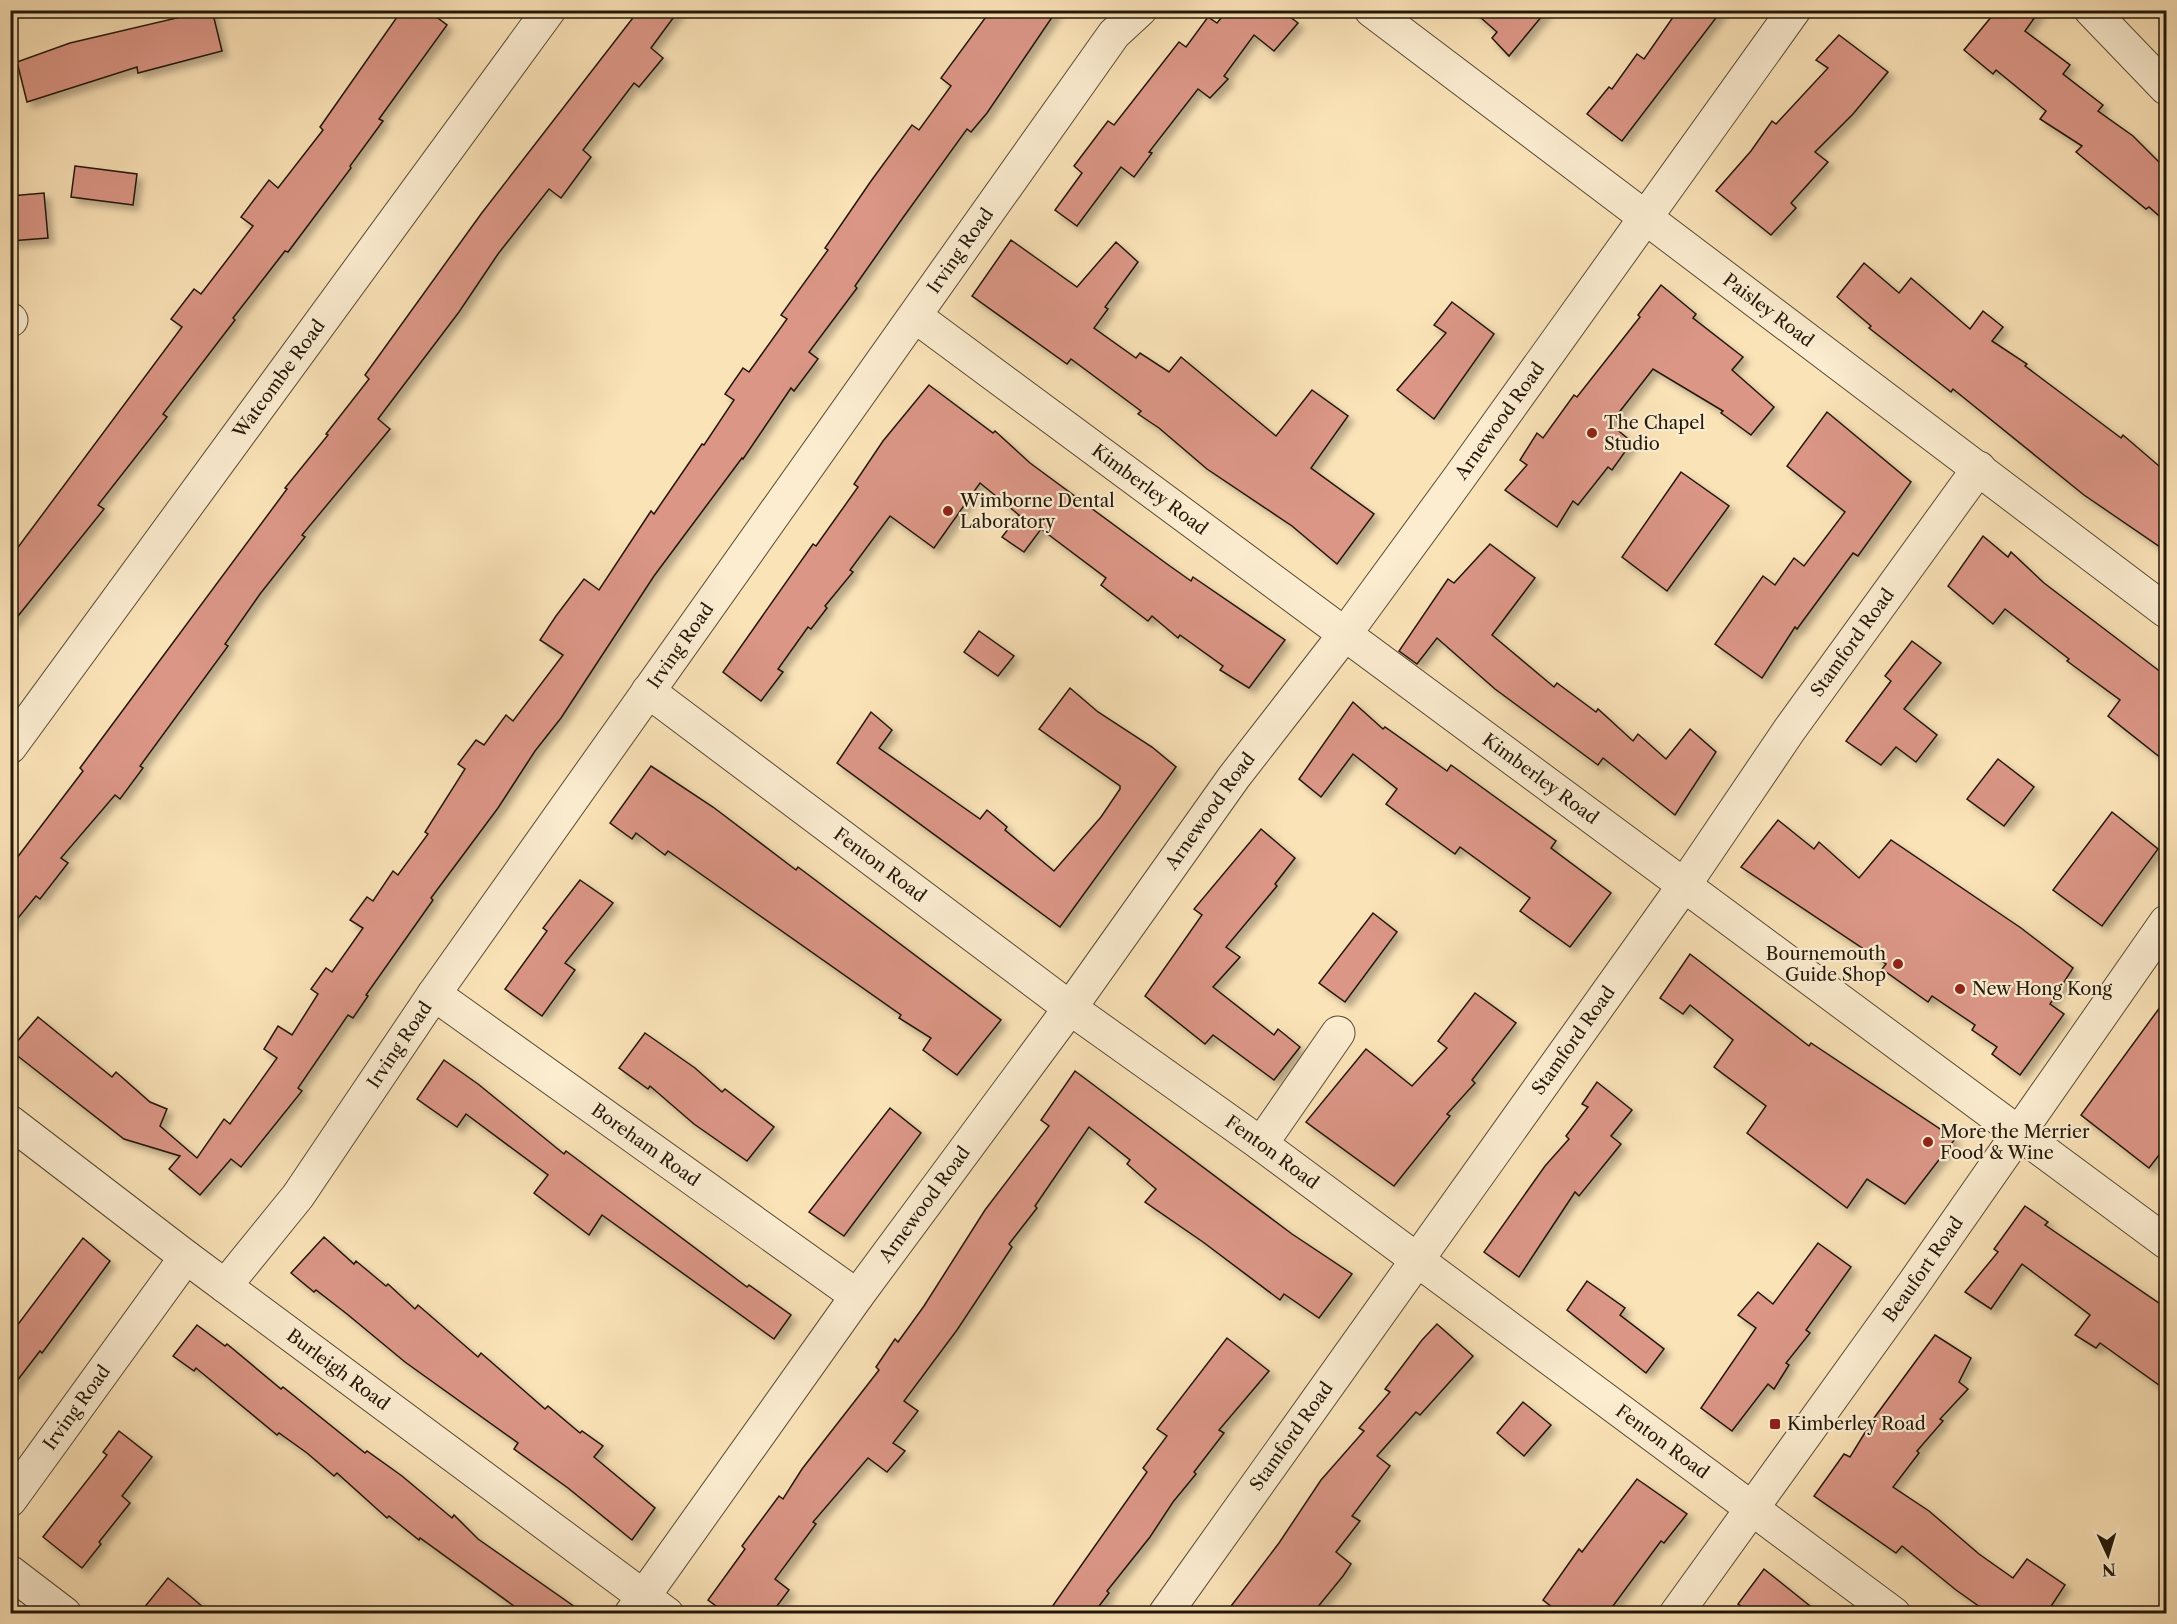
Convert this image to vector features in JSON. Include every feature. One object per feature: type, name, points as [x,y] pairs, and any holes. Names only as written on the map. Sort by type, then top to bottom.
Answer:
[{"type":"street","name":"Watcombe Road","points":[[10,747],[549,10]]},
{"type":"street","name":"Irving Road","points":[[225,1286],[298,1196],[434,994],[1114,34],[1140,10]]},
{"type":"street","name":"Paisley Road","points":[[1371,10],[2166,611]]},
{"type":"street","name":"Arnewood Road","points":[[647,1607],[857,1296],[1070,1008],[1234,777],[1345,634],[1794,10]]},
{"type":"street","points":[[2091,10],[2166,88]]},
{"type":"street","name":"Kimberley Road","points":[[915,316],[2166,1242]]},
{"type":"street","name":"Stamford Road","points":[[1165,1614],[1685,884],[1790,729],[1978,468]]},
{"type":"street","name":"Fenton Road","points":[[648,691],[1070,1008],[1261,1144],[1894,1614]]},
{"type":"street","name":"Beaufort Road","points":[[1676,1614],[1912,1286],[2166,922]]},
{"type":"street","name":"Boreham Road","points":[[434,994],[857,1296]]},
{"type":"street","points":[[1261,1144],[1338,1033]]},
{"type":"street","name":"Burleigh Road","points":[[10,1122],[647,1607]]},
{"type":"street","name":"Irving Road","points":[[10,1500],[186,1257]]},
{"type":"street","points":[[10,1572],[65,1614]]},
{"type":"building","points":[[180,10],[212,10],[222,51],[138,73],[137,67],[27,102],[17,62],[70,43],[181,17]]},
{"type":"building","points":[[402,10],[427,10],[447,25],[379,119],[383,121],[350,166],[351,168],[288,252],[285,251],[233,318],[235,320],[163,414],[167,417],[98,505],[104,509],[10,626],[10,558],[182,327],[171,319],[194,289],[201,294],[253,226],[241,217],[269,180],[278,188],[323,130],[320,127]]},
{"type":"building","points":[[639,10],[679,10],[651,48],[663,58],[639,87],[634,83],[583,150],[591,157],[561,198],[549,189],[498,254],[459,312],[378,419],[390,429],[302,535],[305,537],[260,594],[225,644],[228,646],[140,766],[143,768],[120,799],[115,795],[61,858],[68,863],[40,899],[36,896],[10,928],[10,867],[83,771],[80,768],[287,489],[285,488],[369,379],[365,375],[481,214]]},
{"type":"building","points":[[991,10],[1057,10],[987,113],[971,132],[967,129],[902,219],[855,286],[857,288],[809,352],[818,359],[794,391],[791,388],[743,459],[654,576],[561,718],[431,898],[433,900],[366,995],[368,996],[353,1018],[348,1015],[298,1088],[302,1091],[241,1167],[231,1159],[200,1195],[169,1169],[180,1156],[124,1139],[10,1050],[38,1017],[112,1077],[116,1072],[150,1102],[167,1109],[160,1126],[197,1158],[224,1119],[230,1124],[277,1058],[264,1049],[278,1026],[292,1035],[318,994],[311,989],[326,968],[332,972],[363,928],[350,920],[367,897],[373,901],[393,871],[398,875],[428,834],[425,832],[465,769],[458,764],[476,740],[484,745],[506,715],[513,721],[563,655],[540,640],[556,616],[584,579],[599,590],[651,511],[654,514],[702,444],[704,445],[734,400],[725,394],[743,368],[749,372],[787,319],[781,315],[828,250],[825,248],[871,181],[912,125],[919,130],[951,86],[941,78]]},
{"type":"building","points":[[1224,10],[1281,10],[1298,23],[1274,51],[1254,35],[1224,76],[1228,79],[1210,98],[1198,89],[1149,152],[1152,153],[1134,177],[1121,167],[1077,226],[1055,210],[1082,173],[1074,166],[1108,121],[1114,125],[1179,42],[1186,47],[1208,17],[1217,23],[1226,12]]},
{"type":"building","points":[[1472,10],[1547,10],[1509,56],[1492,38],[1497,32]]},
{"type":"building","points":[[1678,10],[1722,10],[1622,141],[1587,114],[1609,87],[1612,89],[1637,54],[1644,59]]},
{"type":"building","points":[[1997,10],[2040,10],[2025,31],[2070,65],[2063,74],[2103,105],[2098,111],[2133,136],[2166,169],[2166,222],[2149,207],[2146,209],[2076,152],[2082,146],[2040,119],[2046,111],[1996,70],[1993,74],[1964,50]]},
{"type":"building","points":[[1839,35],[1888,72],[1853,114],[1815,152],[1828,162],[1791,203],[1796,208],[1771,235],[1716,191],[1751,151],[1772,121],[1776,124],[1828,68],[1816,60]]},
{"type":"building","points":[[75,166],[137,174],[133,205],[71,197]]},
{"type":"building","points":[[44,193],[48,238],[10,241],[10,196]]},
{"type":"building","points":[[1011,240],[1077,287],[1116,242],[1138,262],[1105,307],[1108,309],[1094,328],[1136,358],[1140,353],[1169,372],[1181,357],[1276,436],[1312,390],[1348,416],[1311,468],[1374,514],[1337,564],[1292,526],[1207,469],[1159,428],[1138,414],[1141,411],[1071,359],[1067,364],[972,296]]},
{"type":"building","points":[[1864,263],[1899,293],[1911,278],[1970,329],[1983,311],[2003,327],[1992,341],[2027,364],[2025,366],[2121,438],[2123,435],[2166,472],[2166,551],[2084,495],[1953,389],[1951,392],[1869,328],[1871,326],[1837,297]]},
{"type":"building","points":[[1661,285],[1696,314],[1693,318],[1743,357],[1732,370],[1774,407],[1751,435],[1721,413],[1723,411],[1653,369],[1610,424],[1632,442],[1612,470],[1608,467],[1578,505],[1573,501],[1557,527],[1505,490],[1527,465],[1520,460],[1537,433],[1543,438],[1574,395],[1577,397],[1640,317],[1638,315]]},
{"type":"building","points":[[1452,302],[1494,334],[1434,419],[1397,390],[1446,333],[1434,325]]},
{"type":"building","points":[[929,385],[993,433],[995,431],[1030,463],[1167,564],[1191,581],[1193,577],[1285,640],[1249,688],[1220,670],[1223,666],[1180,635],[1178,638],[1152,616],[1148,621],[1101,585],[1106,578],[1041,529],[1024,552],[1002,537],[1019,515],[980,483],[934,548],[890,516],[850,570],[853,572],[825,606],[827,608],[811,629],[808,627],[778,669],[783,672],[761,701],[723,672],[813,544],[816,546],[858,487],[854,484],[883,441]]},
{"type":"building","points":[[1827,412],[1911,482],[1858,556],[1853,553],[1797,629],[1795,627],[1762,678],[1715,644],[1763,576],[1775,585],[1794,558],[1804,566],[1845,512],[1787,466]]},
{"type":"building","points":[[1681,472],[1729,506],[1667,591],[1622,557]]},
{"type":"building","points":[[1983,536],[2008,557],[2011,552],[2044,583],[2166,676],[2166,762],[2108,716],[2120,700],[2067,661],[2069,659],[2005,609],[1993,624],[1948,586]]},
{"type":"building","points":[[1490,544],[1535,578],[1492,635],[1554,687],[1557,683],[1596,712],[1598,709],[1633,741],[1638,734],[1666,759],[1690,729],[1716,752],[1675,815],[1603,758],[1598,765],[1495,689],[1437,638],[1417,664],[1399,651],[1448,579],[1454,583]]},
{"type":"building","points":[[979,631],[1014,656],[998,676],[964,652]]},
{"type":"building","points":[[1912,641],[1941,663],[1904,709],[1937,735],[1916,762],[1896,747],[1881,765],[1846,741],[1891,681],[1885,676]]},
{"type":"building","points":[[1070,688],[1098,712],[1152,747],[1176,767],[1060,927],[837,763],[871,712],[892,730],[879,748],[980,819],[987,810],[1007,827],[1005,830],[1054,871],[1101,817],[1120,789],[1120,786],[1039,729]]},
{"type":"building","points":[[1353,702],[1383,729],[1385,727],[1447,771],[1451,765],[1556,841],[1551,848],[1611,893],[1570,947],[1520,911],[1530,898],[1460,847],[1455,854],[1386,804],[1397,789],[1353,754],[1321,797],[1299,779]]},
{"type":"building","points":[[1998,759],[2034,787],[2004,826],[1967,799]]},
{"type":"building","points":[[651,766],[713,807],[796,870],[798,867],[1001,1020],[957,1075],[923,1050],[931,1038],[899,1018],[901,1015],[668,851],[665,855],[636,833],[632,839],[610,823]]},
{"type":"building","points":[[2112,812],[2158,849],[2102,926],[2053,890]]},
{"type":"building","points":[[1778,820],[1814,849],[1819,842],[1859,878],[1891,840],[2021,928],[2073,968],[2050,1004],[2064,1014],[2020,1075],[1992,1054],[1997,1047],[1972,1030],[1975,1025],[1932,996],[1928,1002],[1882,969],[1886,964],[1741,867]]},
{"type":"building","points":[[1261,829],[1295,858],[1275,884],[1277,886],[1226,947],[1240,957],[1213,987],[1274,1035],[1278,1029],[1300,1047],[1274,1080],[1213,1035],[1205,1044],[1145,996],[1202,915],[1194,909]]},
{"type":"building","points":[[580,880],[613,903],[565,963],[575,970],[542,1016],[505,989],[547,931],[543,928]]},
{"type":"building","points":[[1373,913],[1397,932],[1345,1002],[1319,983]]},
{"type":"building","points":[[1690,954],[1809,1046],[1811,1043],[1955,1139],[1905,1204],[1867,1179],[1847,1208],[1747,1133],[1766,1106],[1714,1067],[1733,1040],[1690,1005],[1683,1014],[1660,998]]},
{"type":"building","points":[[1475,993],[1516,1023],[1472,1080],[1475,1083],[1447,1114],[1450,1116],[1394,1186],[1306,1122],[1366,1049],[1412,1086],[1447,1048],[1438,1041]]},
{"type":"building","points":[[2166,999],[2166,1146],[2149,1168],[2081,1115]]},
{"type":"building","points":[[645,1033],[695,1068],[722,1092],[725,1089],[774,1127],[747,1161],[694,1124],[650,1086],[648,1089],[619,1068]]},
{"type":"building","points":[[444,1060],[478,1084],[564,1154],[566,1151],[747,1287],[749,1285],[791,1315],[774,1339],[602,1215],[589,1235],[534,1193],[548,1175],[466,1114],[457,1127],[417,1099]]},
{"type":"building","points":[[1075,1071],[1292,1234],[1352,1274],[1319,1318],[1284,1294],[1280,1300],[1145,1202],[1156,1189],[1127,1164],[1130,1160],[1089,1127],[1035,1206],[1037,1208],[1009,1244],[1012,1247],[957,1330],[904,1401],[918,1411],[893,1443],[905,1451],[887,1472],[868,1458],[813,1522],[816,1524],[775,1579],[789,1590],[771,1614],[727,1614],[708,1600],[745,1549],[742,1546],[779,1496],[783,1499],[802,1469],[879,1370],[876,1367],[895,1339],[898,1342],[924,1306],[985,1210],[1049,1126],[1041,1120]]},
{"type":"building","points":[[1597,1082],[1632,1110],[1611,1136],[1621,1144],[1579,1196],[1575,1192],[1519,1277],[1484,1252],[1545,1166],[1569,1139],[1566,1136],[1588,1107],[1582,1104]]},
{"type":"building","points":[[890,1108],[921,1133],[844,1236],[809,1212]]},
{"type":"building","points":[[2025,1206],[2048,1222],[2045,1225],[2166,1308],[2166,1390],[2100,1343],[2096,1348],[2075,1335],[2090,1315],[2022,1264],[1991,1309],[1965,1292],[1998,1252],[1994,1249]]},
{"type":"building","points":[[324,1237],[354,1264],[356,1261],[386,1286],[388,1284],[415,1309],[418,1305],[478,1357],[481,1353],[545,1409],[548,1406],[580,1433],[582,1431],[603,1446],[594,1457],[655,1508],[632,1540],[568,1488],[514,1449],[518,1443],[405,1362],[347,1314],[291,1273]]},
{"type":"building","points":[[83,1238],[110,1261],[42,1353],[40,1351],[10,1390],[10,1335]]},
{"type":"building","points":[[1818,1243],[1851,1267],[1806,1330],[1810,1333],[1786,1363],[1789,1365],[1774,1389],[1768,1384],[1732,1431],[1701,1408],[1756,1328],[1738,1315],[1758,1292],[1773,1304]]},
{"type":"building","points":[[1587,1281],[1625,1308],[1620,1315],[1664,1349],[1646,1373],[1567,1310]]},
{"type":"building","points":[[1437,1324],[1473,1356],[1420,1415],[1416,1412],[1377,1456],[1390,1466],[1352,1516],[1360,1521],[1336,1552],[1351,1564],[1343,1576],[1312,1614],[1225,1614],[1279,1543],[1321,1480],[1364,1431],[1359,1428],[1390,1392],[1385,1389]]},
{"type":"building","points":[[197,1325],[225,1346],[227,1344],[281,1389],[283,1387],[365,1453],[367,1451],[402,1476],[452,1518],[454,1515],[478,1539],[585,1614],[525,1614],[420,1538],[419,1540],[389,1516],[387,1518],[337,1473],[334,1476],[307,1453],[279,1433],[277,1435],[196,1368],[194,1371],[173,1356]]},
{"type":"building","points":[[1935,1335],[1971,1358],[1959,1382],[1968,1389],[1940,1419],[1943,1421],[1917,1451],[1919,1453],[1893,1487],[1929,1511],[1979,1554],[2013,1578],[2027,1559],[2065,1585],[2046,1614],[1990,1614],[1902,1546],[1896,1553],[1814,1496],[1844,1454],[1850,1457],[1874,1418]]},
{"type":"building","points":[[1227,1338],[1269,1371],[1219,1430],[1224,1433],[1194,1472],[1196,1474],[1107,1591],[1109,1593],[1093,1614],[1047,1614],[1147,1472],[1143,1468],[1167,1436],[1157,1429]]},
{"type":"building","points":[[1523,1402],[1551,1425],[1524,1456],[1497,1433]]},
{"type":"building","points":[[119,1431],[152,1457],[122,1496],[130,1503],[82,1568],[43,1537],[107,1455],[103,1452]]},
{"type":"building","points":[[1637,1479],[1687,1514],[1664,1543],[1661,1541],[1607,1614],[1561,1614],[1543,1600],[1579,1549],[1582,1552]]},
{"type":"building","points":[[1764,1569],[1820,1614],[1752,1614],[1738,1604]]},
{"type":"building","points":[[168,1578],[190,1596],[211,1614],[139,1614]]},
{"type":"place","name":"The Chapel Studio","points":[[1592,433]]},
{"type":"place","name":"Wimborne Dental Laboratory","points":[[948,511]]},
{"type":"place","name":"Bournemouth Guide Shop","points":[[1898,964]]},
{"type":"place","name":"New Hong Kong","points":[[1960,989]]},
{"type":"place","name":"More the Merrier Food & Wine","points":[[1928,1142]]},
{"type":"place","name":"Kimberley Road","points":[[1775,1424]]}]
